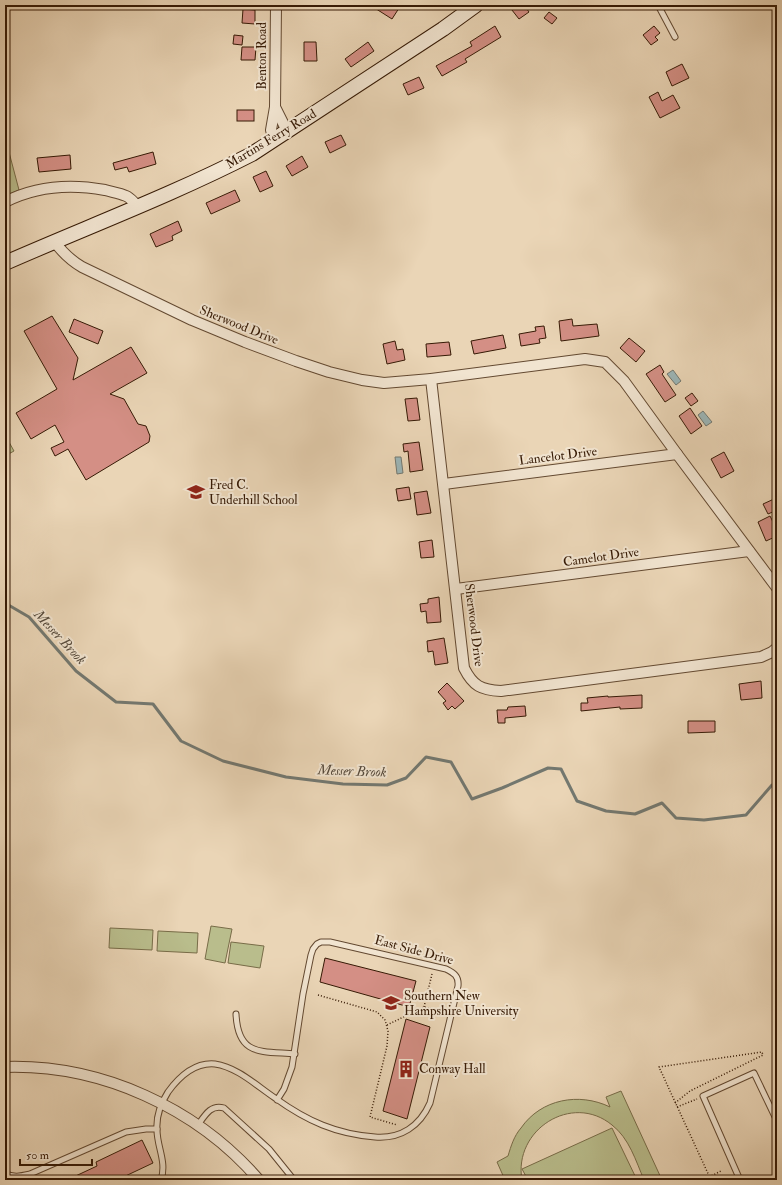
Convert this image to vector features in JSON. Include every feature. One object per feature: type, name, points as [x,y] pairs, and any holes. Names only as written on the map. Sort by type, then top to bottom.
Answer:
[{"type":"street","name":"Benton Road","points":[[274,140],[271,130],[275,108],[276,5]]},
{"type":"street","name":"Martins Ferry Road","points":[[5,263],[229,166],[274,140],[443,29],[476,5]]},
{"type":"street","name":"Benton Road","points":[[275,108],[287,131]]},
{"type":"street","points":[[5,202],[32,191],[55,187],[76,186],[89,187],[127,196],[138,206]]},
{"type":"street","name":"Sherwood Drive","points":[[54,241],[63,254],[82,267],[192,320],[296,362],[328,372],[362,380],[384,383],[432,379],[585,359],[605,362],[624,381],[777,588]]},
{"type":"street","name":"Sherwood Drive","points":[[432,379],[464,668],[470,679],[479,687],[489,691],[501,691],[761,657],[777,648]]},
{"type":"street","name":"Lancelot Drive","points":[[444,484],[677,454]]},
{"type":"street","name":"Camelot Drive","points":[[456,589],[749,551]]},
{"type":"street","points":[[5,1067],[53,1070],[85,1075],[114,1082],[176,1110],[233,1152],[259,1180]]},
{"type":"lane","points":[[658,5],[675,37]]},
{"type":"lane","name":"East Side Drive","points":[[161,1104],[184,1074],[198,1066],[215,1064],[232,1070],[277,1100],[328,1128],[347,1134],[382,1138],[392,1136],[413,1126],[420,1120],[430,1103],[458,986],[459,980],[457,977],[454,973],[446,969],[330,942],[321,942],[313,948],[307,969],[295,1054],[289,1076],[277,1100]]},
{"type":"lane","points":[[236,1014],[238,1033],[247,1046],[253,1049],[295,1054]]},
{"type":"lane","points":[[740,1180],[703,1096],[754,1073],[777,1121]]},
{"type":"lane","points":[[161,1104],[157,1129],[164,1167],[161,1180]]},
{"type":"lane","points":[[198,1125],[206,1113],[211,1109],[216,1107],[224,1108],[269,1149],[294,1180]]},
{"type":"lane","points":[[5,1173],[12,1176],[30,1174],[126,1132],[157,1129]]},
{"type":"path","points":[[424,1007],[430,980]]},
{"type":"path","points":[[318,995],[377,1012],[385,1020],[388,1031],[387,1046],[370,1117],[397,1125]]},
{"type":"path","points":[[387,1025],[424,1007],[438,1010]]},
{"type":"path","points":[[675,1103],[690,1091],[763,1055],[762,1052],[659,1067],[675,1103],[710,1176],[711,1180]]},
{"type":"path","points":[[677,1107],[703,1096]]},
{"type":"path","points":[[710,1176],[721,1171]]},
{"type":"green space","points":[[5,137],[19,190],[5,196]]},
{"type":"green space","points":[[5,435],[14,451],[5,456]]},
{"type":"green space","points":[[211,926],[232,929],[225,963],[205,959]]},
{"type":"green space","points":[[110,928],[153,930],[152,950],[109,948]]},
{"type":"green space","points":[[158,931],[198,933],[197,953],[157,951]]},
{"type":"green space","points":[[231,942],[264,946],[260,968],[228,963]]},
{"type":"green space","points":[[621,1091],[662,1180],[644,1180],[631,1150],[618,1130],[596,1116],[580,1113],[564,1115],[549,1121],[536,1132],[527,1146],[522,1162],[522,1180],[505,1180],[497,1162],[508,1156],[513,1141],[519,1131],[529,1118],[539,1110],[561,1101],[573,1099],[598,1102],[610,1107],[606,1097]]},
{"type":"green space","points":[[612,1128],[637,1180],[528,1180],[522,1169]]},
{"type":"water","points":[[673,370],[681,381],[676,385],[667,374]]},
{"type":"water","points":[[703,411],[712,422],[706,426],[698,415]]},
{"type":"water","points":[[395,457],[401,457],[403,473],[397,474]]},
{"type":"building","points":[[370,5],[401,5],[392,19]]},
{"type":"building","points":[[508,5],[524,5],[529,12],[519,19]]},
{"type":"building","points":[[243,9],[255,10],[255,24],[242,23]]},
{"type":"building","points":[[549,12],[557,18],[552,24],[544,18]]},
{"type":"building","points":[[495,26],[501,37],[465,59],[467,62],[442,76],[436,66],[472,46],[470,42]]},
{"type":"building","points":[[654,26],[660,33],[655,37],[658,40],[651,45],[643,35]]},
{"type":"building","points":[[234,35],[243,36],[242,45],[233,44]]},
{"type":"building","points":[[304,42],[316,42],[317,61],[304,61]]},
{"type":"building","points":[[368,42],[374,51],[351,67],[345,59]]},
{"type":"building","points":[[242,47],[256,47],[255,60],[241,60]]},
{"type":"building","points":[[682,64],[689,78],[672,86],[666,72]]},
{"type":"building","points":[[419,77],[424,88],[408,95],[403,84]]},
{"type":"building","points":[[658,92],[662,101],[673,95],[680,108],[660,118],[649,97]]},
{"type":"building","points":[[237,110],[254,110],[254,121],[237,121]]},
{"type":"building","points":[[341,135],[346,145],[330,153],[325,142]]},
{"type":"building","points":[[153,152],[156,164],[129,172],[127,167],[115,170],[113,163]]},
{"type":"building","points":[[70,155],[71,169],[39,172],[37,158]]},
{"type":"building","points":[[302,156],[308,167],[292,176],[286,166]]},
{"type":"building","points":[[266,171],[273,186],[260,192],[253,177]]},
{"type":"building","points":[[235,190],[240,201],[211,214],[206,203]]},
{"type":"building","points":[[178,221],[182,231],[172,236],[173,240],[156,247],[150,234]]},
{"type":"building","points":[[52,316],[78,358],[73,380],[131,347],[147,373],[110,394],[124,399],[138,424],[146,426],[150,436],[149,442],[86,480],[68,449],[55,456],[51,448],[64,442],[55,425],[31,439],[16,413],[57,389],[24,331]]},
{"type":"building","points":[[74,319],[103,331],[98,344],[69,332]]},
{"type":"building","points":[[572,319],[573,326],[597,324],[599,336],[561,341],[559,321]]},
{"type":"building","points":[[544,326],[546,338],[539,339],[540,343],[521,346],[519,334],[536,331],[535,327]]},
{"type":"building","points":[[503,335],[506,348],[474,354],[471,341]]},
{"type":"building","points":[[629,338],[645,351],[636,362],[620,348]]},
{"type":"building","points":[[395,341],[397,350],[403,349],[405,360],[387,364],[383,344]]},
{"type":"building","points":[[449,342],[451,355],[427,357],[426,344]]},
{"type":"building","points":[[660,365],[664,372],[662,374],[676,395],[665,402],[646,374]]},
{"type":"building","points":[[692,393],[698,401],[691,406],[685,398]]},
{"type":"building","points":[[417,398],[420,420],[408,421],[405,399]]},
{"type":"building","points":[[690,408],[702,426],[691,434],[679,416]]},
{"type":"building","points":[[419,442],[423,470],[410,472],[408,451],[404,452],[403,444]]},
{"type":"building","points":[[724,452],[734,471],[721,478],[711,459]]},
{"type":"building","points":[[409,487],[411,499],[398,501],[396,489]]},
{"type":"building","points":[[427,491],[431,513],[417,515],[414,493]]},
{"type":"building","points":[[774,499],[777,505],[777,510],[768,514],[763,504]]},
{"type":"building","points":[[770,516],[777,530],[777,536],[766,541],[758,522]]},
{"type":"building","points":[[432,540],[434,557],[421,558],[419,542]]},
{"type":"building","points":[[439,597],[441,622],[427,623],[426,611],[421,612],[420,604],[428,603],[428,599]]},
{"type":"building","points":[[444,638],[448,663],[435,665],[433,651],[428,652],[427,641]]},
{"type":"building","points":[[761,681],[762,698],[741,700],[739,684]]},
{"type":"building","points":[[447,683],[464,701],[455,709],[452,706],[448,710],[443,703],[446,701],[438,692]]},
{"type":"building","points":[[642,695],[642,708],[620,709],[620,707],[581,711],[581,703],[588,703],[587,698]]},
{"type":"building","points":[[525,706],[526,716],[505,718],[505,723],[498,723],[497,710],[507,710],[508,707]]},
{"type":"building","points":[[688,721],[715,721],[715,732],[688,733]]},
{"type":"building","points":[[325,958],[416,981],[409,1007],[320,982]]},
{"type":"building","name":"Conway Hall","points":[[406,1019],[430,1027],[407,1119],[383,1111]]},
{"type":"building","points":[[142,1140],[153,1163],[117,1180],[67,1180],[97,1166],[96,1162]]},
{"type":"waterway","name":"Messer Brook","points":[[5,603],[29,617],[76,671],[116,702],[153,704],[181,741],[223,761],[286,777],[343,784],[387,785],[406,778],[426,757],[451,762],[472,799],[548,768],[561,769],[577,801],[606,811],[635,814],[662,803],[676,818],[704,820],[746,815],[772,785],[777,787]]},
{"type":"place","name":"Fred C. Underhill School","points":[[196,492]]},
{"type":"place","name":"Southern New Hampshire University","points":[[391,1003]]},
{"type":"place","name":"Conway Hall","points":[[406,1069]]}]
